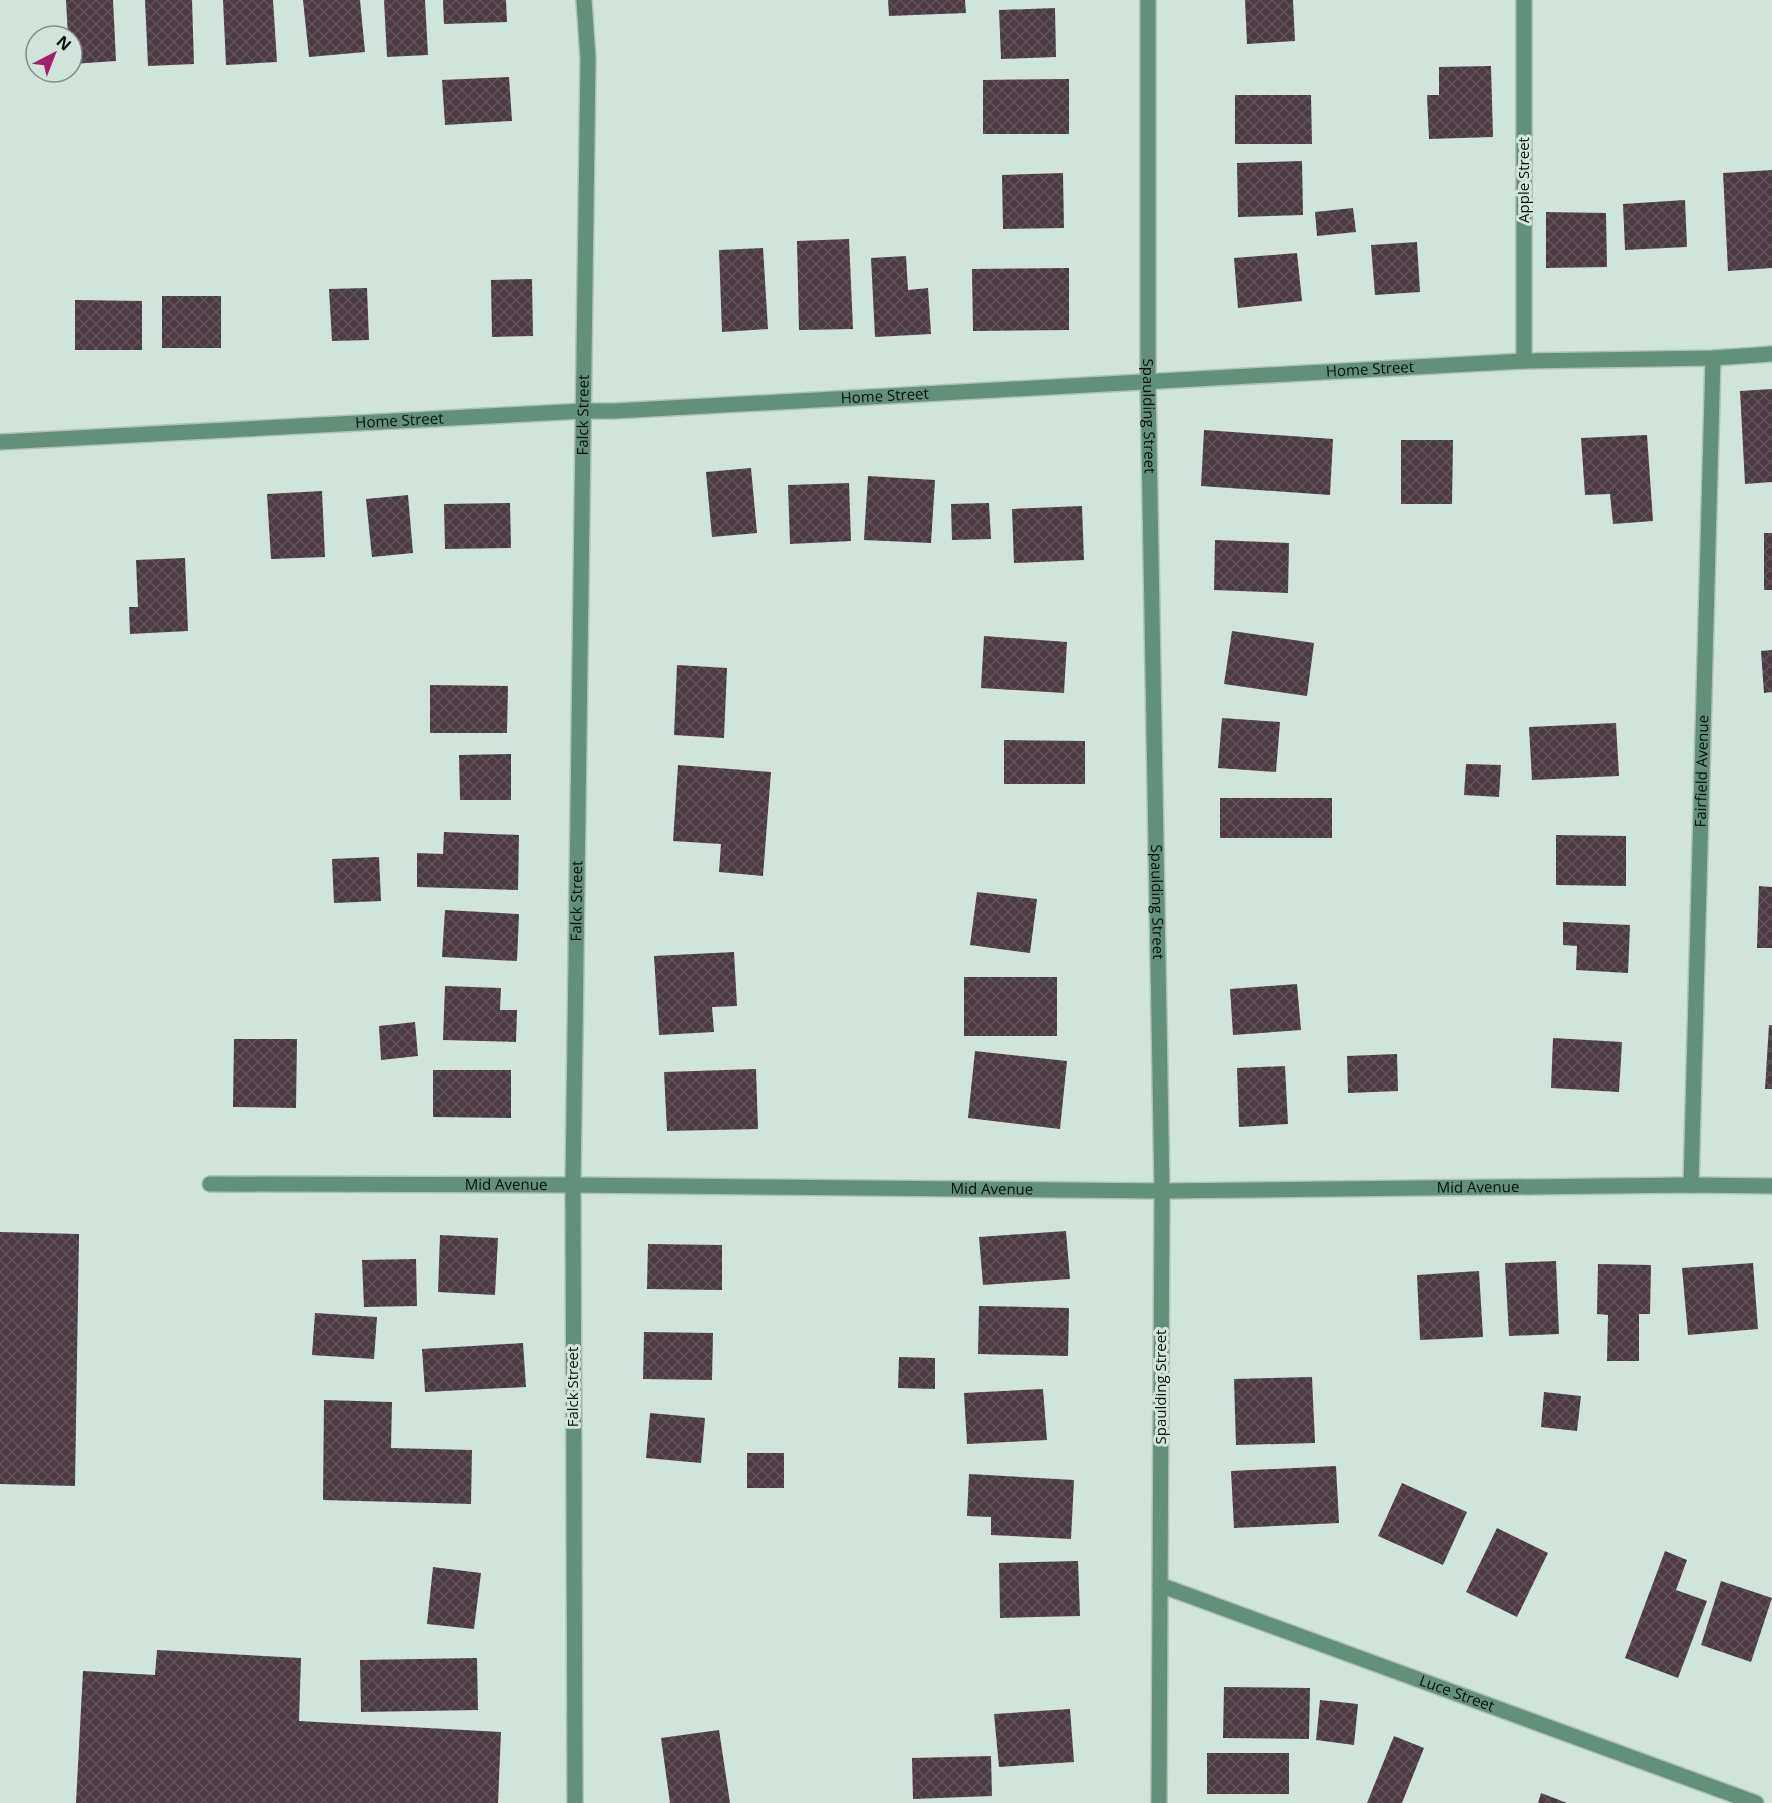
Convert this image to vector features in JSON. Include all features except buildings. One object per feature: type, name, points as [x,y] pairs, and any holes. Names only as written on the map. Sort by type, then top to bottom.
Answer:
[{"type":"street","name":"Falck Street","points":[[574,1803],[573,1185],[588,58],[584,0]]},
{"type":"street","name":"Spaulding Street","points":[[1148,0],[1148,382],[1162,1191],[1158,1803]]},
{"type":"street","name":"Apple Street","points":[[1524,0],[1524,361]]},
{"type":"street","name":"Home Street","points":[[0,442],[583,411],[639,410],[1524,361],[1713,358],[1772,354]]},
{"type":"street","name":"Fairfield Avenue","points":[[1691,1185],[1713,358]]},
{"type":"street","name":"Mid Avenue","points":[[210,1184],[1162,1191],[1772,1186]]},
{"type":"street","name":"Luce Street","points":[[1160,1585],[1756,1803]]}]
